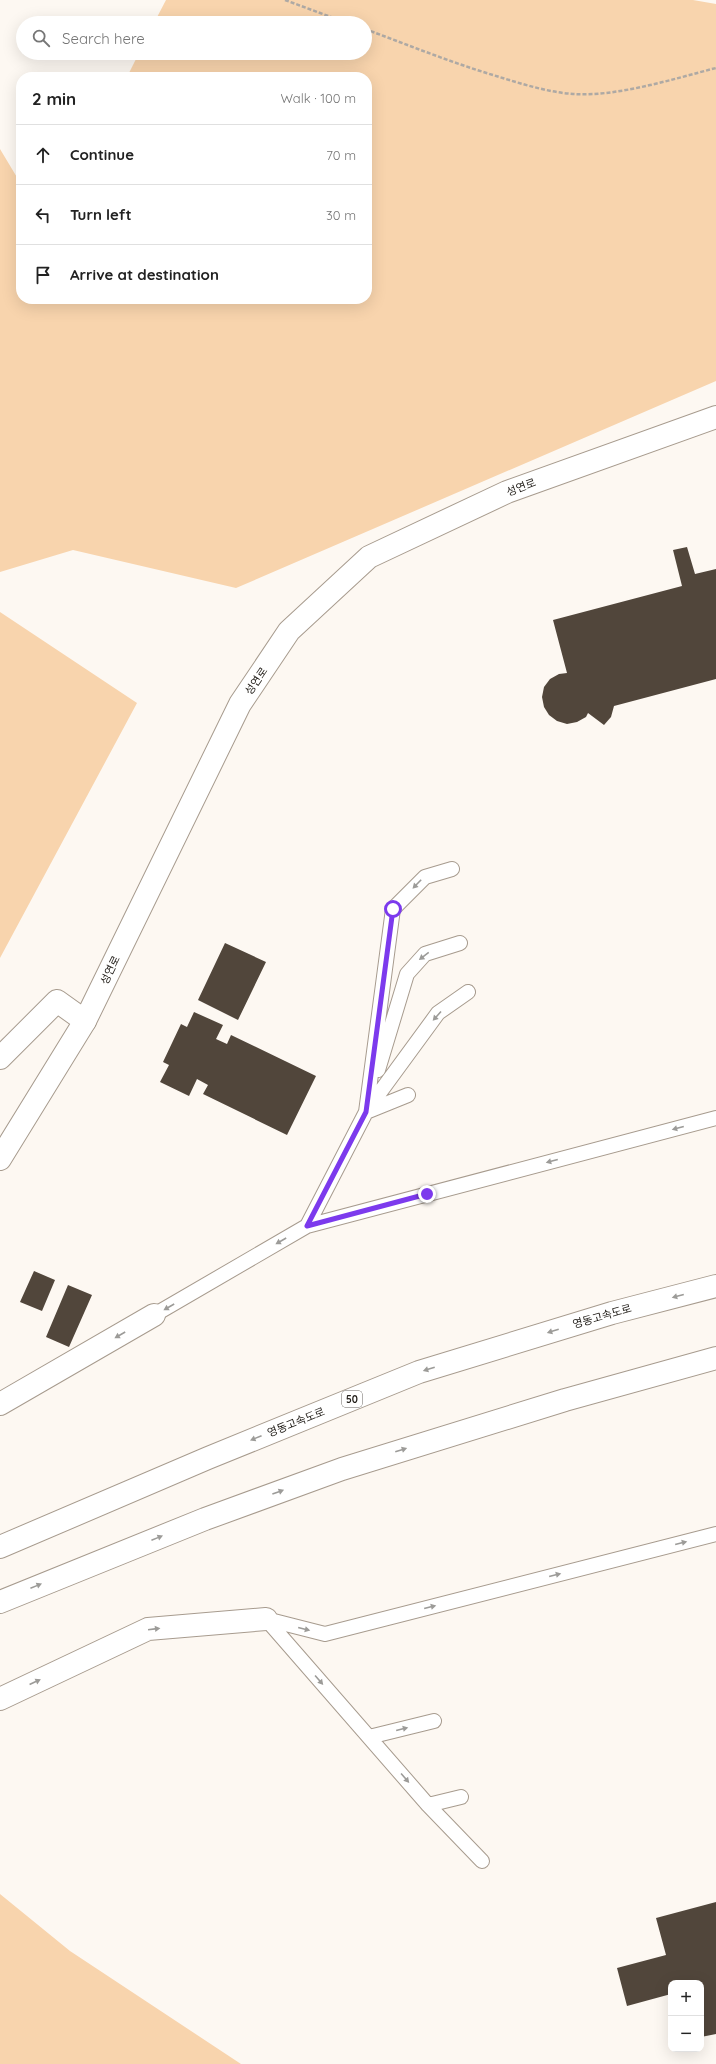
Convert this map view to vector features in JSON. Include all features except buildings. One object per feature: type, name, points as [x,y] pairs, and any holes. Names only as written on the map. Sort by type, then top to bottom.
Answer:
[{"type":"main road","name":"성연로","points":[[0,1159],[84,1021],[240,704],[289,631],[369,557],[507,492],[716,417]]},
{"type":"main road","points":[[0,1058],[57,1001],[84,1021]]},
{"type":"main road","name":"영동고속도로","points":[[0,1546],[208,1458],[419,1372],[612,1313],[716,1286]]},
{"type":"main road","points":[[0,1404],[154,1315]]},
{"type":"main road","points":[[0,1602],[205,1519],[342,1469],[565,1400],[716,1358]]},
{"type":"main road","points":[[0,1699],[148,1629],[266,1619]]},
{"type":"lane","points":[[366,1112],[393,909],[424,877],[452,870]]},
{"type":"lane","points":[[366,1112],[407,974],[425,954],[460,943]]},
{"type":"lane","points":[[307,1226],[366,1112],[438,1013],[468,992]]},
{"type":"lane","points":[[366,1112],[408,1094]]},
{"type":"lane","points":[[154,1315],[307,1226],[716,1118]]},
{"type":"lane","points":[[266,1619],[325,1634],[716,1534]]},
{"type":"lane","points":[[266,1619],[428,1805],[482,1861]]},
{"type":"lane","points":[[369,1737],[434,1721]]},
{"type":"lane","points":[[428,1805],[461,1797]]},
{"type":"path","points":[[285,0],[328,16]]},
{"type":"path","points":[[372,33],[466,67],[522,84],[573,94],[607,92],[657,83],[716,68]]},
{"type":"shaded area","points":[[166,0],[693,0],[716,4],[716,381],[236,588],[73,550],[0,572],[0,149],[16,176],[16,304],[372,304],[372,72],[130,72],[136,60],[372,60],[372,16],[158,16]]},
{"type":"shaded area","points":[[0,612],[137,703],[0,958]]},
{"type":"shaded area","points":[[0,1894],[70,1951],[241,2064],[0,2064]]},
{"type":"route","points":[[393,909],[366,1112],[307,1226],[427,1194]]}]
